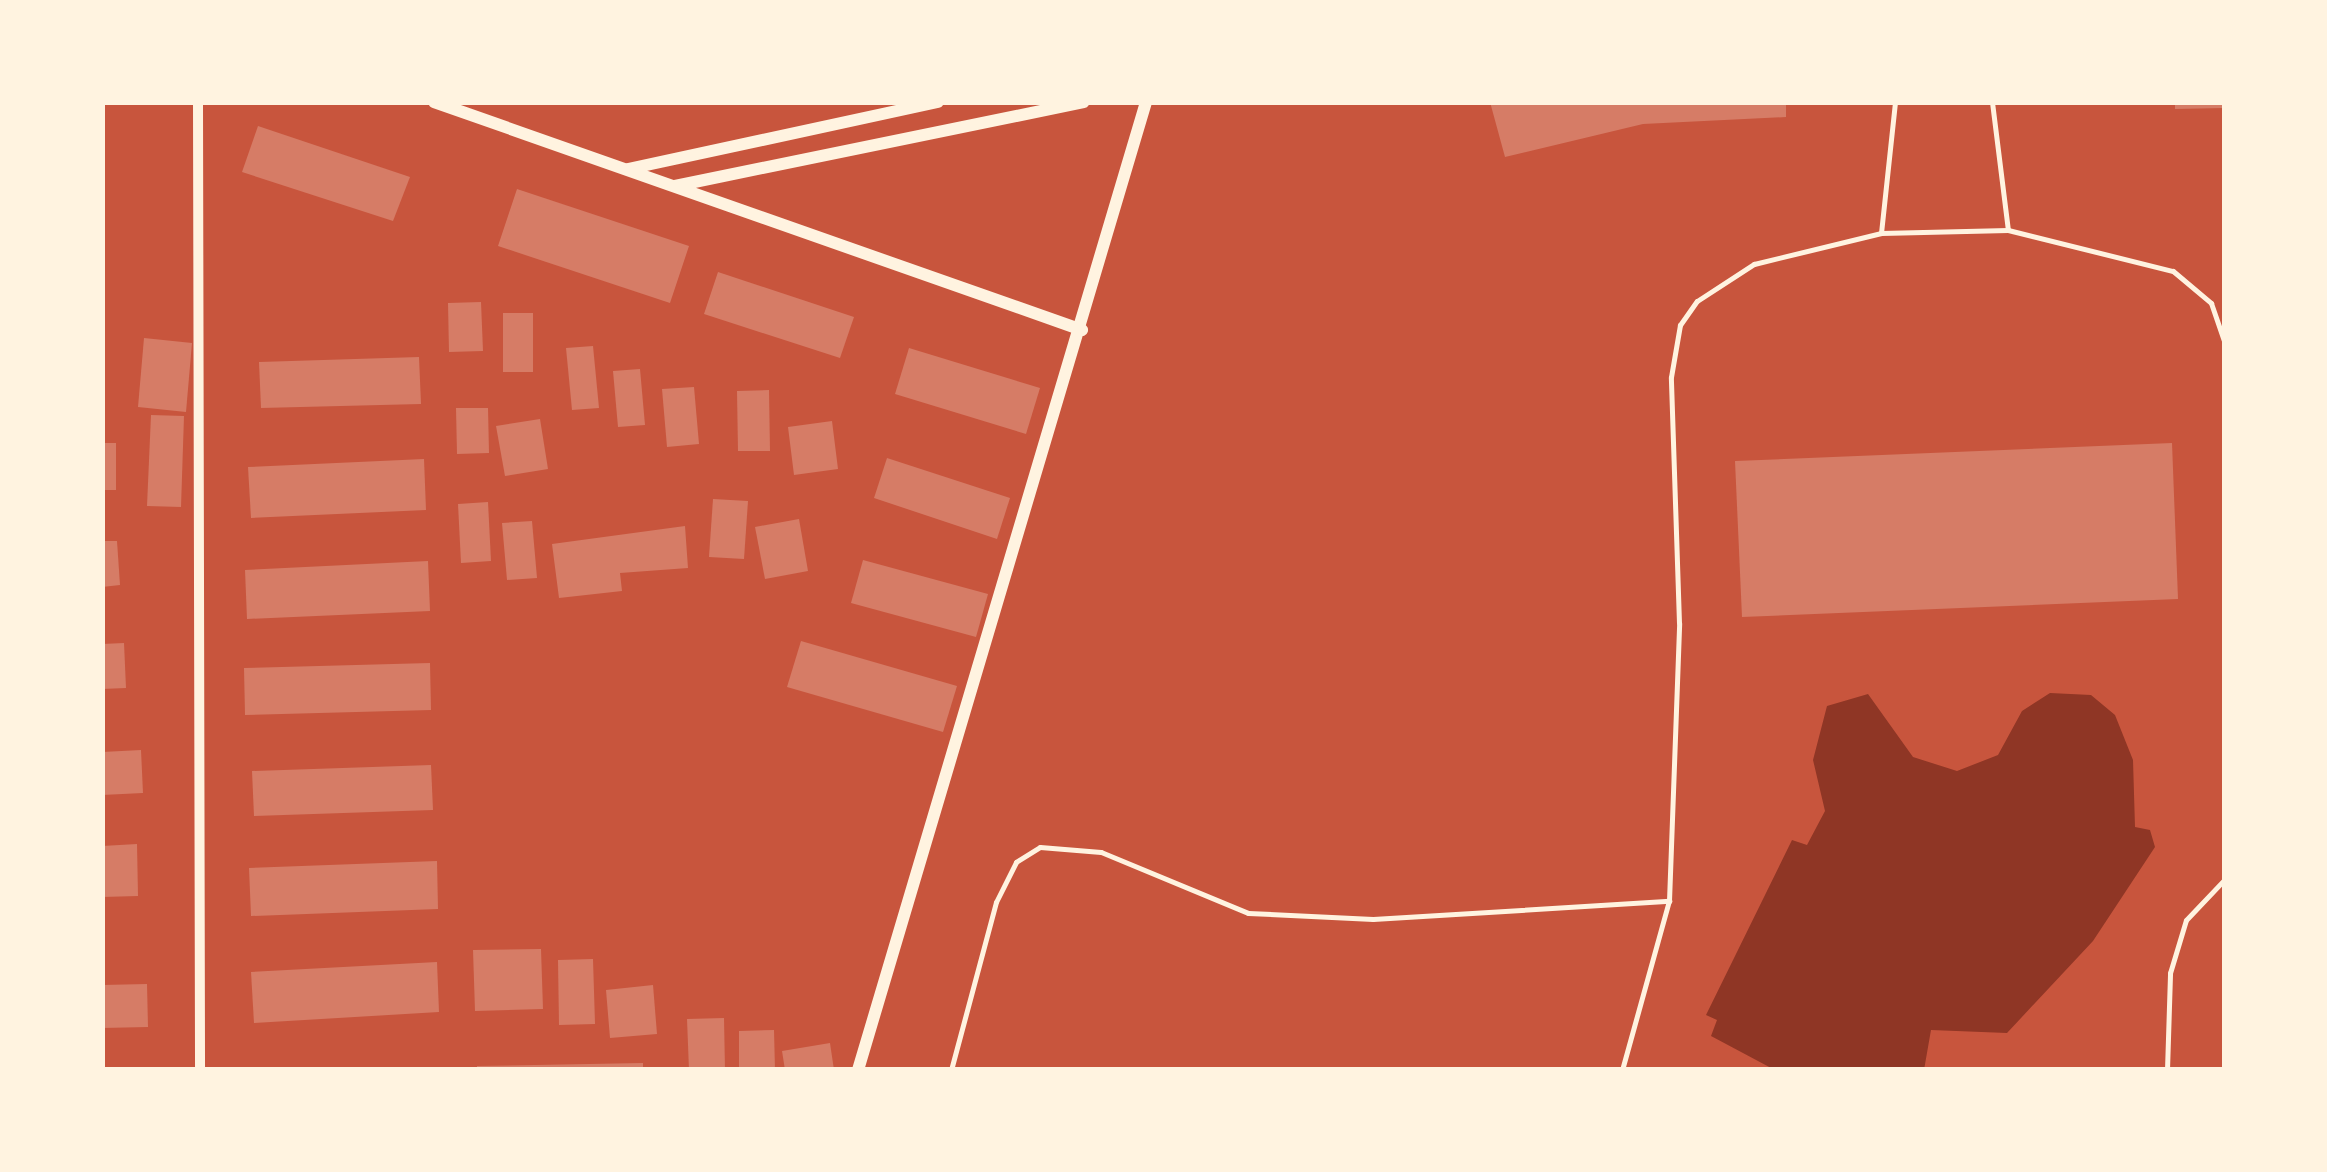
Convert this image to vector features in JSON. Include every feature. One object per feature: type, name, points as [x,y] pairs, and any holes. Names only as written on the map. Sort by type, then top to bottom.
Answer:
[{"type":"street","points":[[198,102],[200,1070]]},
{"type":"street","points":[[434,102],[1082,330]]},
{"type":"street","points":[[624,170],[938,102]]},
{"type":"street","points":[[672,187],[1083,102]]},
{"type":"street","points":[[858,1070],[1082,330],[1146,102]]},
{"type":"lane","points":[[1881,233],[1894,102]]},
{"type":"lane","points":[[1992,102],[2008,230]]},
{"type":"lane","points":[[1622,1070],[1669,901],[1679,622],[1672,450],[1674,360],[1697,301],[1754,264],[1881,233],[2008,230],[2173,271],[2211,303],[2224,340]]},
{"type":"lane","points":[[952,1070],[996,902],[1016,862],[1040,847],[1101,852],[1248,913],[1373,918],[1669,901]]},
{"type":"lane","points":[[2167,1070],[2170,974],[2186,920],[2224,880]]},
{"type":"shaded area","points":[[2050,693],[2091,695],[2115,715],[2133,760],[2135,827],[2150,830],[2155,847],[2093,941],[2007,1033],[1931,1030],[1924,1070],[1773,1069],[1711,1036],[1717,1020],[1706,1015],[1792,840],[1807,845],[1825,811],[1813,760],[1827,706],[1868,694],[1913,757],[1957,771],[1998,755],[2022,711]]},
{"type":"building","points":[[1490,102],[1786,102],[1786,117],[1643,124],[1505,157]]},
{"type":"building","points":[[2175,102],[2224,102],[2224,108],[2175,109]]},
{"type":"building","points":[[258,126],[410,177],[393,221],[242,172]]},
{"type":"building","points":[[517,189],[689,246],[670,303],[498,246]]},
{"type":"building","points":[[718,272],[854,317],[840,358],[704,314]]},
{"type":"building","points":[[481,302],[483,351],[449,352],[448,303]]},
{"type":"building","points":[[503,313],[533,313],[533,372],[503,372]]},
{"type":"building","points":[[144,338],[192,343],[186,412],[138,407]]},
{"type":"building","points":[[593,346],[599,408],[572,410],[566,348]]},
{"type":"building","points":[[909,348],[1040,388],[1026,434],[895,394]]},
{"type":"building","points":[[419,357],[421,404],[261,408],[259,362]]},
{"type":"building","points":[[640,369],[645,425],[618,427],[613,371]]},
{"type":"building","points":[[694,387],[699,444],[667,447],[662,389]]},
{"type":"building","points":[[769,390],[770,451],[738,451],[737,391]]},
{"type":"building","points":[[456,408],[488,408],[489,453],[457,454]]},
{"type":"building","points":[[151,415],[184,416],[181,507],[147,506]]},
{"type":"building","points":[[540,419],[548,469],[505,476],[496,426]]},
{"type":"building","points":[[832,421],[838,469],[794,475],[788,427]]},
{"type":"building","points":[[102,443],[116,443],[116,490],[102,490]]},
{"type":"building","points":[[2172,443],[2178,599],[1742,617],[1735,461]]},
{"type":"building","points":[[887,458],[1010,498],[997,539],[874,498]]},
{"type":"building","points":[[424,459],[426,510],[251,518],[248,467]]},
{"type":"building","points":[[713,499],[748,501],[744,559],[709,557]]},
{"type":"building","points":[[488,502],[491,561],[461,563],[458,504]]},
{"type":"building","points":[[799,519],[808,571],[765,579],[755,527]]},
{"type":"building","points":[[532,521],[537,578],[507,580],[502,523]]},
{"type":"building","points":[[685,526],[688,568],[620,573],[622,591],[559,598],[552,544]]},
{"type":"building","points":[[102,541],[117,541],[120,585],[102,587]]},
{"type":"building","points":[[863,560],[988,594],[976,637],[851,603]]},
{"type":"building","points":[[428,561],[430,611],[247,619],[245,570]]},
{"type":"building","points":[[801,641],[957,686],[943,732],[787,687]]},
{"type":"building","points":[[124,643],[126,688],[102,689],[102,644]]},
{"type":"building","points":[[430,663],[431,710],[245,715],[244,668]]},
{"type":"building","points":[[141,750],[143,793],[102,795],[102,752]]},
{"type":"building","points":[[431,765],[433,810],[254,816],[252,771]]},
{"type":"building","points":[[137,844],[138,896],[102,897],[102,846]]},
{"type":"building","points":[[437,861],[438,909],[251,916],[249,868]]},
{"type":"building","points":[[541,949],[543,1009],[475,1011],[473,950]]},
{"type":"building","points":[[593,959],[595,1024],[559,1025],[558,960]]},
{"type":"building","points":[[437,962],[439,1012],[254,1023],[251,972]]},
{"type":"building","points":[[147,984],[148,1027],[102,1028],[102,985]]},
{"type":"building","points":[[653,985],[657,1034],[610,1038],[606,990]]},
{"type":"building","points":[[724,1018],[725,1070],[689,1070],[687,1019]]},
{"type":"building","points":[[774,1030],[775,1070],[739,1070],[739,1031]]},
{"type":"building","points":[[830,1043],[834,1070],[785,1070],[782,1051]]},
{"type":"building","points":[[643,1063],[643,1070],[477,1070],[477,1066]]}]
